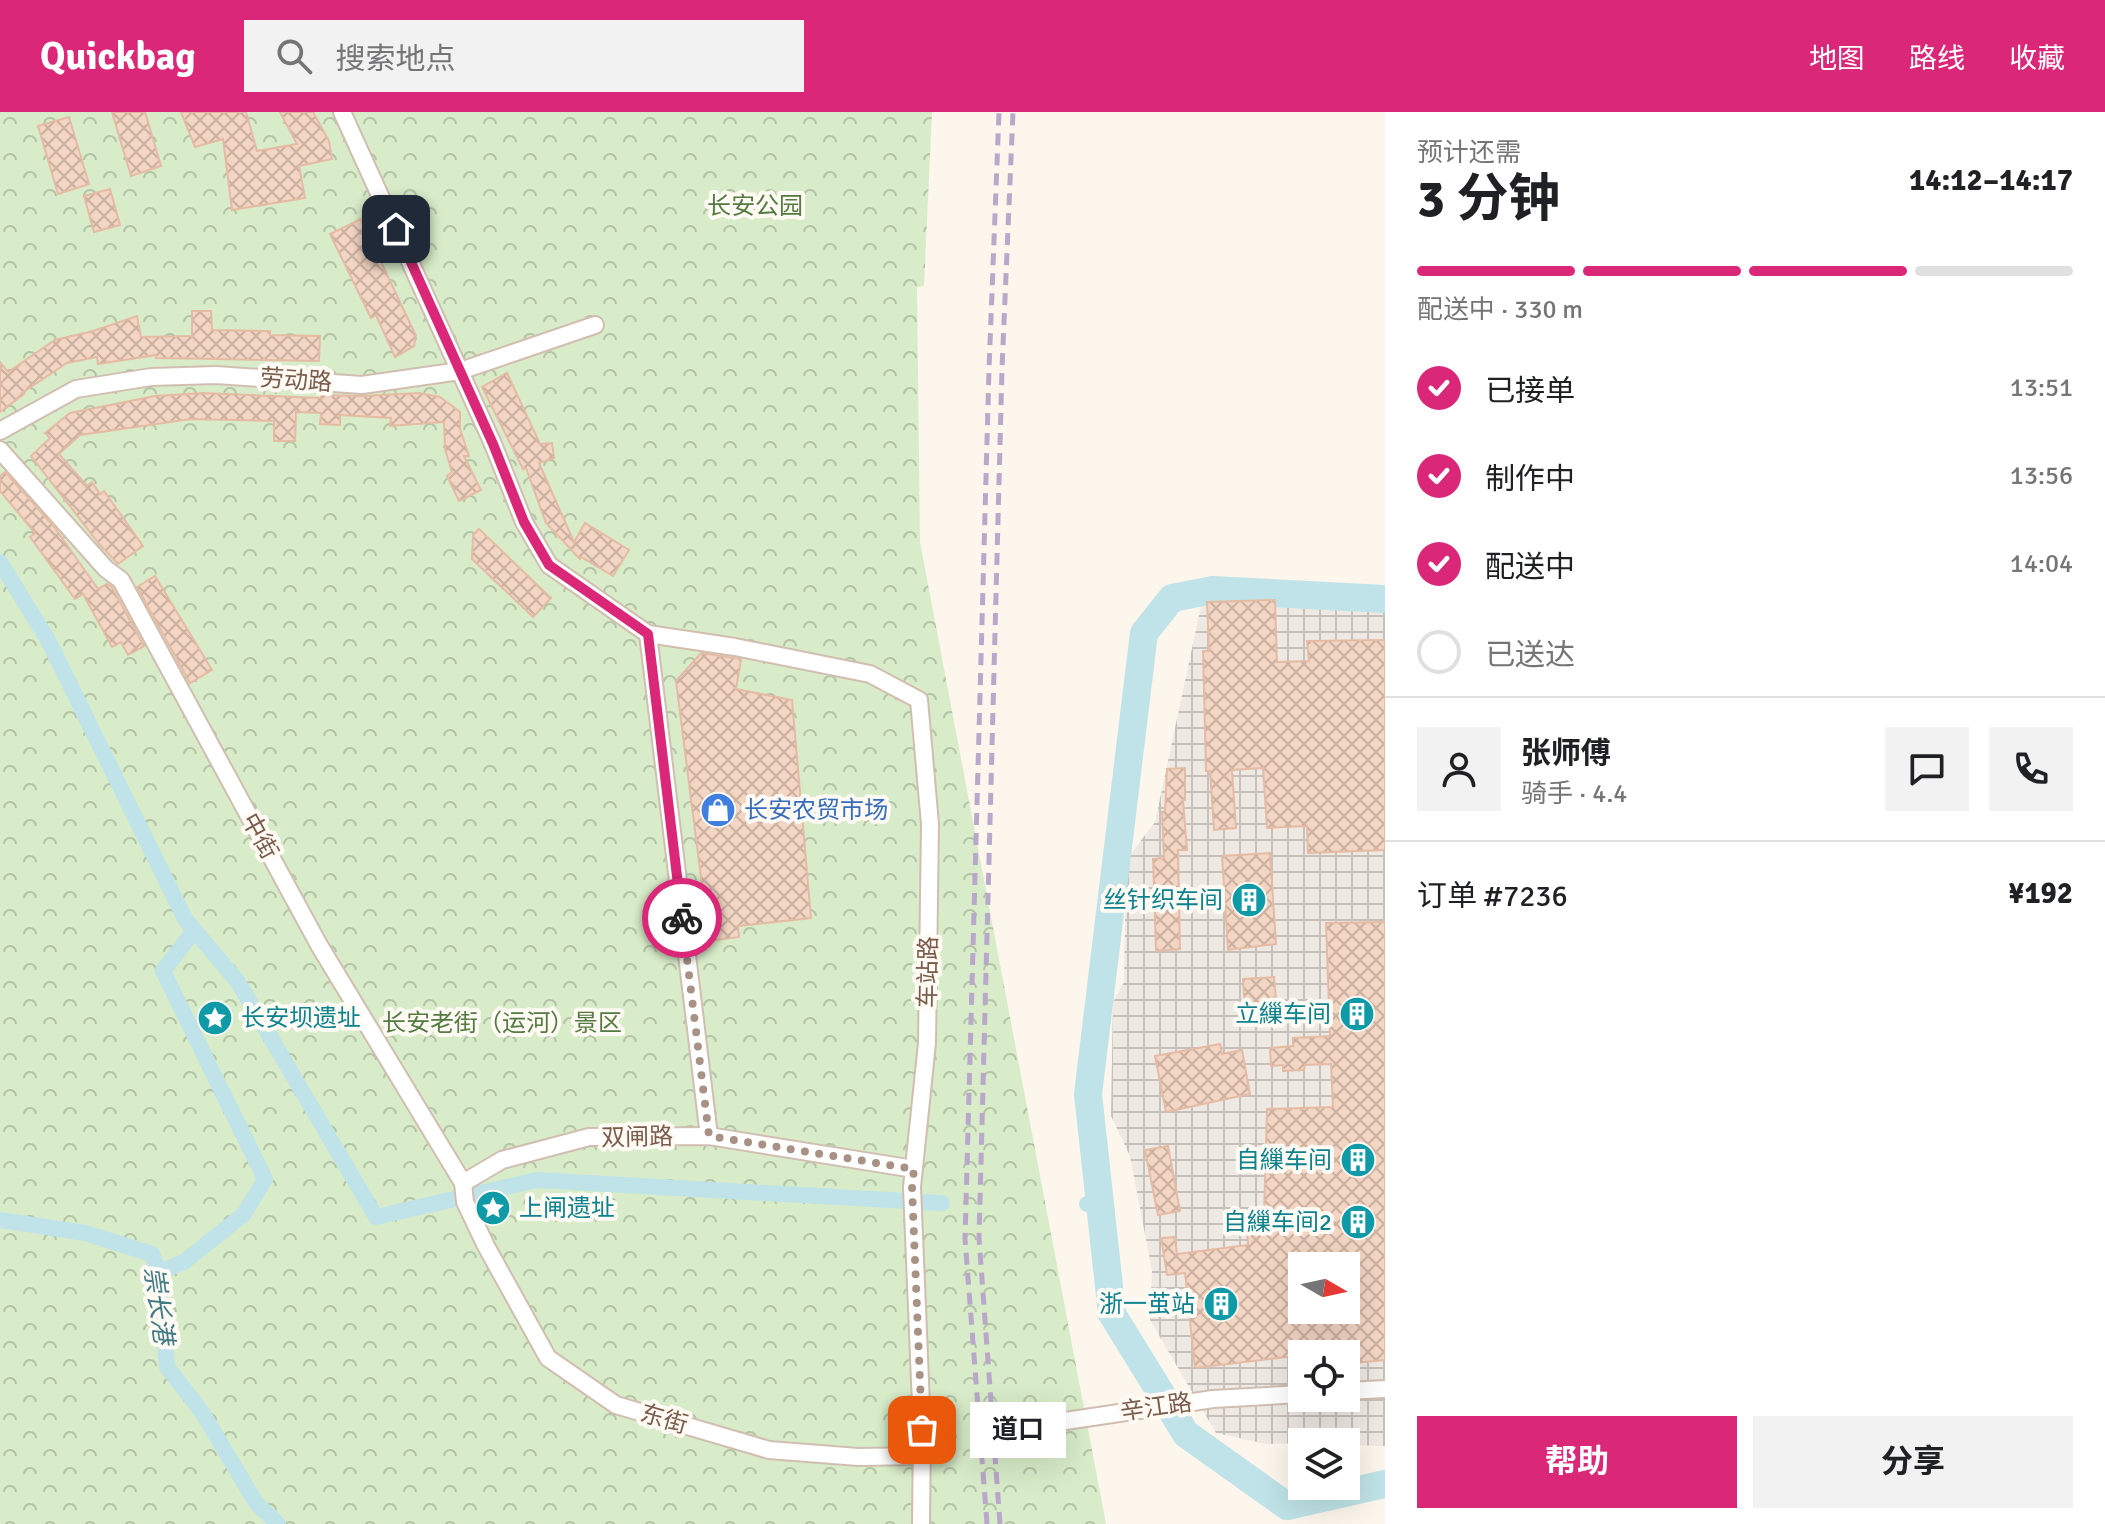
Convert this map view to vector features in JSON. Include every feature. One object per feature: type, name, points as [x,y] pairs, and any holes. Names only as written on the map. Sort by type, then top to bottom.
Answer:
[{"type":"street","points":[[342,112],[460,371],[524,522],[549,565],[648,634],[709,1136]]},
{"type":"street","name":"劳动路","points":[[0,431],[76,389],[151,377],[216,375],[362,385],[460,371],[595,325]]},
{"type":"street","name":"中街","points":[[0,450],[106,569],[121,580],[319,945],[464,1189],[486,1246]]},
{"type":"street","name":"车站路","points":[[648,634],[735,647],[870,674],[919,700],[930,824],[927,1043],[912,1187],[922,1430],[921,1524]]},
{"type":"street","name":"双闸路","points":[[464,1189],[502,1160],[589,1137],[709,1136],[914,1169]]},
{"type":"street","name":"东街","points":[[486,1246],[548,1358],[616,1405],[769,1450],[858,1457],[921,1456]]},
{"type":"street","points":[[1360,1390],[1385,1389]]},
{"type":"street","name":"辛江路","points":[[1011,1426],[1052,1423],[1213,1399],[1288,1395]]},
{"type":"shaded area","points":[[1317,601],[1385,611],[1385,1446],[1360,1445],[1360,1428],[1288,1428],[1288,1443],[1266,1444],[1216,1433],[1150,1320],[1152,1271],[1130,1156],[1111,1116],[1113,1002],[1124,982],[1126,860],[1155,822],[1201,606]]},
{"type":"green space","name":"长安老街（运河）景区","points":[[0,112],[932,112],[924,286],[917,287],[920,542],[1106,1524],[0,1524]]},
{"type":"building","points":[[112,112],[145,112],[161,166],[131,176]]},
{"type":"building","points":[[181,112],[246,112],[257,151],[297,144],[280,112],[313,112],[329,141],[332,159],[299,166],[305,198],[232,210],[223,139],[195,147]]},
{"type":"building","points":[[69,117],[89,184],[58,194],[38,126]]},
{"type":"building","points":[[110,189],[120,225],[94,232],[84,196]]},
{"type":"building","points":[[361,219],[416,336],[414,346],[395,357],[376,315],[371,318],[330,234]]},
{"type":"building","points":[[192,311],[211,311],[212,330],[320,336],[319,361],[156,358],[156,355],[98,364],[97,357],[67,363],[0,412],[0,362],[8,372],[55,340],[137,316],[141,337],[192,336]]},
{"type":"building","points":[[507,373],[540,444],[552,443],[554,458],[539,463],[574,542],[585,523],[629,550],[613,576],[580,559],[546,523],[526,468],[523,469],[482,387]]},
{"type":"building","points":[[203,393],[321,398],[321,395],[419,393],[440,397],[460,412],[460,429],[469,456],[464,456],[481,490],[459,501],[447,476],[452,472],[445,449],[444,422],[390,426],[391,418],[340,415],[340,425],[320,424],[321,413],[296,412],[295,441],[274,441],[274,421],[191,419],[80,435],[59,454],[87,486],[92,482],[100,494],[104,491],[143,546],[118,564],[31,456],[50,438],[45,433],[70,413],[155,396]]},
{"type":"building","points":[[5,472],[55,528],[98,589],[107,584],[112,587],[144,646],[128,655],[121,642],[112,647],[83,594],[75,599],[30,537],[35,533],[0,491],[0,476]]},
{"type":"building","points":[[479,529],[551,598],[533,617],[472,559],[473,535]]},
{"type":"building","points":[[155,576],[212,670],[190,683],[137,587]]},
{"type":"building","points":[[1275,600],[1277,662],[1309,661],[1307,641],[1385,640],[1385,850],[1308,853],[1307,826],[1267,828],[1263,768],[1232,770],[1236,828],[1214,830],[1210,771],[1206,771],[1203,651],[1209,651],[1207,602]]},
{"type":"building","points":[[701,653],[741,659],[736,689],[792,700],[811,918],[738,926],[739,937],[709,941],[676,681]]},
{"type":"building","points":[[1185,768],[1183,800],[1187,850],[1178,850],[1180,949],[1156,951],[1153,859],[1164,858],[1162,812],[1165,811],[1167,769]]},
{"type":"building","name":"丝针织车间","points":[[1270,853],[1276,944],[1228,950],[1222,856]]},
{"type":"building","points":[[1385,922],[1385,1360],[1360,1363],[1360,1340],[1288,1340],[1288,1357],[1195,1368],[1185,1273],[1167,1275],[1161,1238],[1175,1237],[1177,1254],[1248,1245],[1246,1216],[1264,1214],[1267,1109],[1333,1107],[1331,1064],[1305,1065],[1304,1070],[1283,1071],[1283,1065],[1271,1066],[1270,1048],[1293,1046],[1293,1038],[1330,1036],[1326,923]]},
{"type":"building","points":[[1274,977],[1277,1010],[1245,1013],[1243,979]]},
{"type":"building","points":[[1220,1044],[1222,1054],[1242,1050],[1250,1094],[1166,1112],[1155,1056]]},
{"type":"building","points":[[1168,1146],[1180,1211],[1158,1215],[1145,1150]]},
{"type":"waterway","points":[[0,562],[48,640],[185,919],[238,982],[376,1217],[537,1180],[942,1203]]},
{"type":"waterway","points":[[1385,599],[1213,590],[1172,598],[1144,633],[1088,1094],[1112,1314],[1186,1434],[1287,1506],[1385,1484]]},
{"type":"waterway","points":[[159,1272],[184,1262],[244,1214],[265,1179],[163,971],[193,932]]},
{"type":"waterway","points":[[1087,1204],[1100,1203]]},
{"type":"waterway","name":"崇长港","points":[[0,1220],[85,1233],[152,1254],[159,1272],[167,1367],[202,1412],[256,1503],[278,1524]]},
{"type":"railway","points":[[987,1524],[965,1239],[999,112]]},
{"type":"railway","points":[[1000,1524],[979,1238],[1002,369],[1013,112]]},
{"type":"way so far","points":[[682,918],[709,1136],[914,1169],[912,1187],[922,1430]]},
{"type":"place","name":"长安农贸市场","points":[[718,810]]},
{"type":"place","name":"丝针织车间","points":[[1249,900]]},
{"type":"place","name":"立繅车间","points":[[1357,1014]]},
{"type":"place","name":"长安坝遗址","points":[[215,1018]]},
{"type":"place","name":"自繅车间","points":[[1358,1160]]},
{"type":"place","name":"上闸遗址","points":[[493,1208]]},
{"type":"place","name":"自繅车间2","points":[[1358,1222]]},
{"type":"place","name":"浙一茧站","points":[[1221,1304]]},
{"type":"place","name":"道口","points":[[922,1430]]},
{"type":"route","points":[[396,229],[493,444],[524,522],[549,565],[648,634],[682,918]]},
{"type":"park label","name":"长安公园","points":[[755,206]]}]
